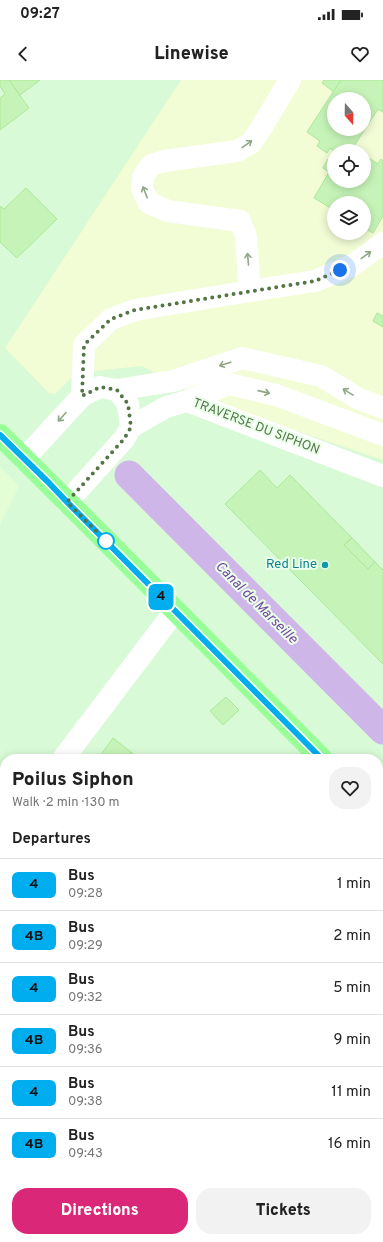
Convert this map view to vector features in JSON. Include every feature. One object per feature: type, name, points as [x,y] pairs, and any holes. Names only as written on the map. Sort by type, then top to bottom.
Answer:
[{"type":"main road","points":[[0,435],[317,754]]},
{"type":"street","points":[[250,292],[246,237],[240,221],[168,211],[149,203],[142,189],[143,177],[151,165],[164,161],[236,151],[250,143],[260,130],[290,80]]},
{"type":"street","points":[[82,396],[84,345],[111,319],[135,310],[315,281],[353,265],[383,243]]},
{"type":"street","points":[[24,459],[82,396],[100,387],[117,390],[173,381],[242,358],[321,376],[359,398],[383,408]]},
{"type":"street","points":[[187,400],[230,384],[276,395],[383,435]]},
{"type":"street","points":[[117,390],[128,404],[131,427]]},
{"type":"street","name":"TRAVERSE DU SIPHON","points":[[67,502],[124,439],[131,427],[166,407],[187,400],[383,476]]},
{"type":"street","points":[[67,754],[175,611]]},
{"type":"shaded area","points":[[0,80],[383,80],[383,754],[0,754]]},
{"type":"shaded area","points":[[181,80],[383,80],[383,460],[288,428],[214,406],[142,366],[76,373],[55,394],[49,393],[5,348]]},
{"type":"shaded area","points":[[0,467],[19,486],[0,525]]},
{"type":"building","points":[[0,80],[9,80],[29,108],[0,130],[0,98],[5,94],[0,86]]},
{"type":"building","points":[[9,80],[40,80],[20,95]]},
{"type":"building","points":[[324,80],[341,80],[334,92],[322,83]]},
{"type":"building","points":[[341,80],[383,80],[383,112],[378,109],[371,120],[371,92],[333,92]]},
{"type":"building","points":[[327,101],[327,136],[360,136],[355,144],[327,144],[327,153],[317,146],[320,141],[307,132]]},
{"type":"building","points":[[371,159],[378,164],[381,159],[383,161],[383,216],[373,233],[371,232],[371,196],[327,196],[327,206],[314,198],[327,175],[327,188],[371,188]]},
{"type":"building","points":[[327,161],[327,171],[323,168]]},
{"type":"building","points":[[26,188],[57,219],[17,258],[0,242],[0,206],[4,209]]},
{"type":"building","points":[[377,313],[383,316],[383,327],[373,321]]},
{"type":"building","name":"Red Line","points":[[260,470],[277,488],[290,475],[352,538],[344,545],[368,569],[375,562],[383,570],[383,664],[225,504]]},
{"type":"building","points":[[352,538],[375,562],[368,569],[344,545]]},
{"type":"building","points":[[226,697],[239,710],[223,725],[210,711]]},
{"type":"building","points":[[113,738],[131,752],[129,754],[102,754]]},
{"type":"waterway","name":"Canal de Marseille","points":[[129,475],[383,730]]},
{"type":"bus line","name":"4","points":[[0,435],[317,754]]},
{"type":"place","name":"Red Line","points":[[325,565]]},
{"type":"route","points":[[106,541],[67,502],[124,439],[131,427],[128,404],[117,390],[100,387],[82,396],[84,345],[111,319],[135,310],[315,281],[340,270]]}]
